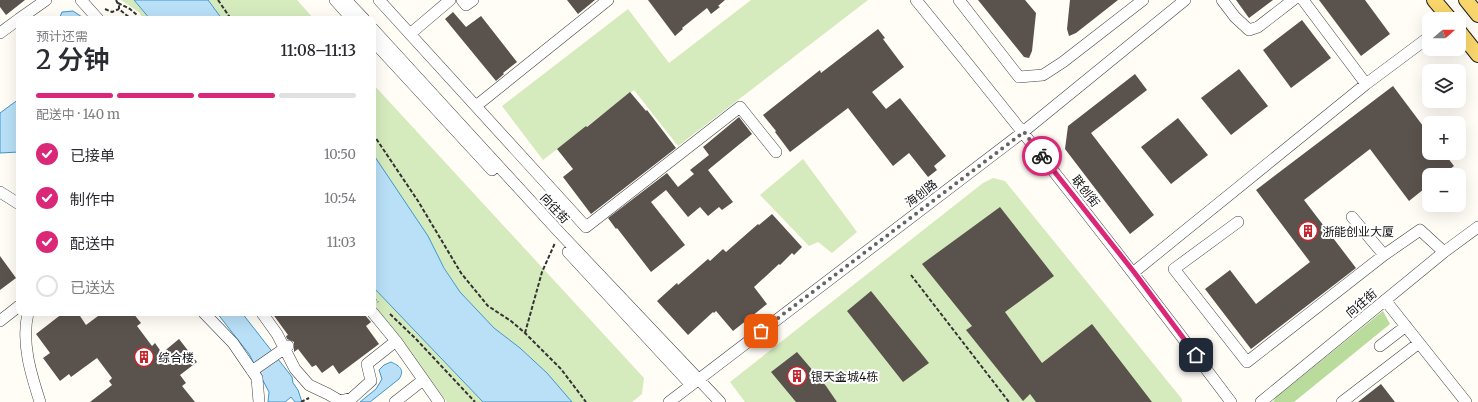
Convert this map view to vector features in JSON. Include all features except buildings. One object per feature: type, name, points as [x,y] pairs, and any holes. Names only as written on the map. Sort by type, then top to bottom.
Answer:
[{"type":"main road","points":[[1434,0],[1444,12]]},
{"type":"main road","points":[[1466,0],[1478,15]]},
{"type":"main road","points":[[1466,40],[1478,55]]},
{"type":"street","points":[[23,16],[46,0]]},
{"type":"street","points":[[81,0],[95,16]]},
{"type":"street","points":[[335,0],[349,16]]},
{"type":"street","points":[[346,0],[361,16]]},
{"type":"street","points":[[380,0],[586,227],[740,107],[776,152]]},
{"type":"street","points":[[410,34],[450,0]]},
{"type":"street","points":[[462,0],[466,5],[473,0]]},
{"type":"street","points":[[476,106],[608,0]]},
{"type":"street","name":"联创街","points":[[916,0],[1024,132],[1134,272],[1231,402]]},
{"type":"street","points":[[959,0],[1019,77],[1043,75],[1063,62],[1143,0]]},
{"type":"street","name":"海创路","points":[[669,402],[1024,132],[1185,0]]},
{"type":"street","points":[[1222,0],[1235,17],[1249,30],[1258,27],[1293,0]]},
{"type":"street","points":[[1303,0],[1366,84]]},
{"type":"street","points":[[0,33],[16,21]]},
{"type":"street","name":"向往街","points":[[376,32],[694,382]]},
{"type":"street","points":[[1134,272],[1366,84],[1422,42]]},
{"type":"street","name":"向往街","points":[[376,44],[557,240],[694,382],[720,402]]},
{"type":"street","points":[[0,192],[16,202]]},
{"type":"street","points":[[1352,217],[1384,255]]},
{"type":"street","points":[[1238,222],[1174,269],[1247,362],[1384,255],[1420,230],[1444,252]]},
{"type":"street","name":"向往街","points":[[1261,402],[1444,252],[1478,227]]},
{"type":"street","points":[[1385,300],[1466,402]]},
{"type":"street","points":[[0,321],[16,308]]},
{"type":"street","points":[[28,316],[26,353],[40,402]]},
{"type":"street","points":[[207,316],[233,343],[253,370],[257,378],[259,402]]},
{"type":"street","points":[[264,316],[277,334],[295,369],[309,385],[340,401],[352,398],[371,381],[367,364],[396,341]]},
{"type":"street","points":[[375,316],[396,341],[439,402]]},
{"type":"street","points":[[1380,346],[1406,326]]},
{"type":"street","points":[[1342,402],[1419,342]]},
{"type":"street","points":[[253,370],[284,350]]},
{"type":"street","points":[[395,402],[423,380]]},
{"type":"path","points":[[218,0],[229,16]]},
{"type":"path","points":[[117,1],[119,9],[127,16]]},
{"type":"path","points":[[117,1],[137,14]]},
{"type":"path","points":[[103,9],[112,12],[119,9]]},
{"type":"path","points":[[376,138],[418,201],[461,274],[488,306],[511,321],[525,333],[561,369],[586,402]]},
{"type":"path","points":[[525,333],[542,272],[557,240]]},
{"type":"path","points":[[911,276],[1009,402]]},
{"type":"path","points":[[389,313],[416,339],[475,402]]},
{"type":"path","points":[[301,402],[305,400]]},
{"type":"green space","points":[[121,0],[134,0],[147,16],[141,16],[140,13]]},
{"type":"green space","points":[[208,0],[297,0],[311,16],[220,16]]},
{"type":"green space","points":[[751,0],[868,0],[678,146],[634,90],[543,160],[502,106],[628,9],[669,63]]},
{"type":"green space","points":[[376,87],[644,378],[642,394],[632,402],[572,402],[547,373],[520,348],[494,328],[460,292],[376,159]]},
{"type":"green space","points":[[803,159],[857,232],[832,253],[818,242],[809,246],[760,195]]},
{"type":"green space","points":[[993,178],[1005,181],[1182,399],[1182,402],[745,402],[730,382],[983,183]]},
{"type":"green space","points":[[376,290],[483,402],[447,402],[376,309]]},
{"type":"green space","points":[[1383,311],[1390,324],[1294,402],[1273,402],[1276,397]]},
{"type":"water","points":[[134,0],[208,0],[220,16],[147,16]]},
{"type":"water","points":[[73,11],[80,16],[60,16],[62,12]]},
{"type":"water","points":[[16,101],[16,152],[0,153],[0,113]]},
{"type":"water","points":[[376,158],[428,236],[444,268],[460,292],[494,328],[520,348],[547,373],[572,402],[483,402],[376,290]]},
{"type":"water","points":[[219,316],[244,316],[292,377],[293,383],[298,390],[302,402],[295,402],[291,397],[285,402],[268,402],[269,392],[249,354]]},
{"type":"water","points":[[391,362],[401,369],[402,373],[399,379],[370,402],[360,402],[376,389],[382,379],[379,370],[384,365]]},
{"type":"way so far","points":[[761,331],[1024,132],[1042,156]]},
{"type":"place","name":"浙能创业大厦","points":[[1308,231]]},
{"type":"place","name":"综合楼","points":[[144,357]]},
{"type":"place","name":"银天金城4栋","points":[[797,376]]},
{"type":"route","points":[[1042,156],[1134,272],[1196,355]]}]
